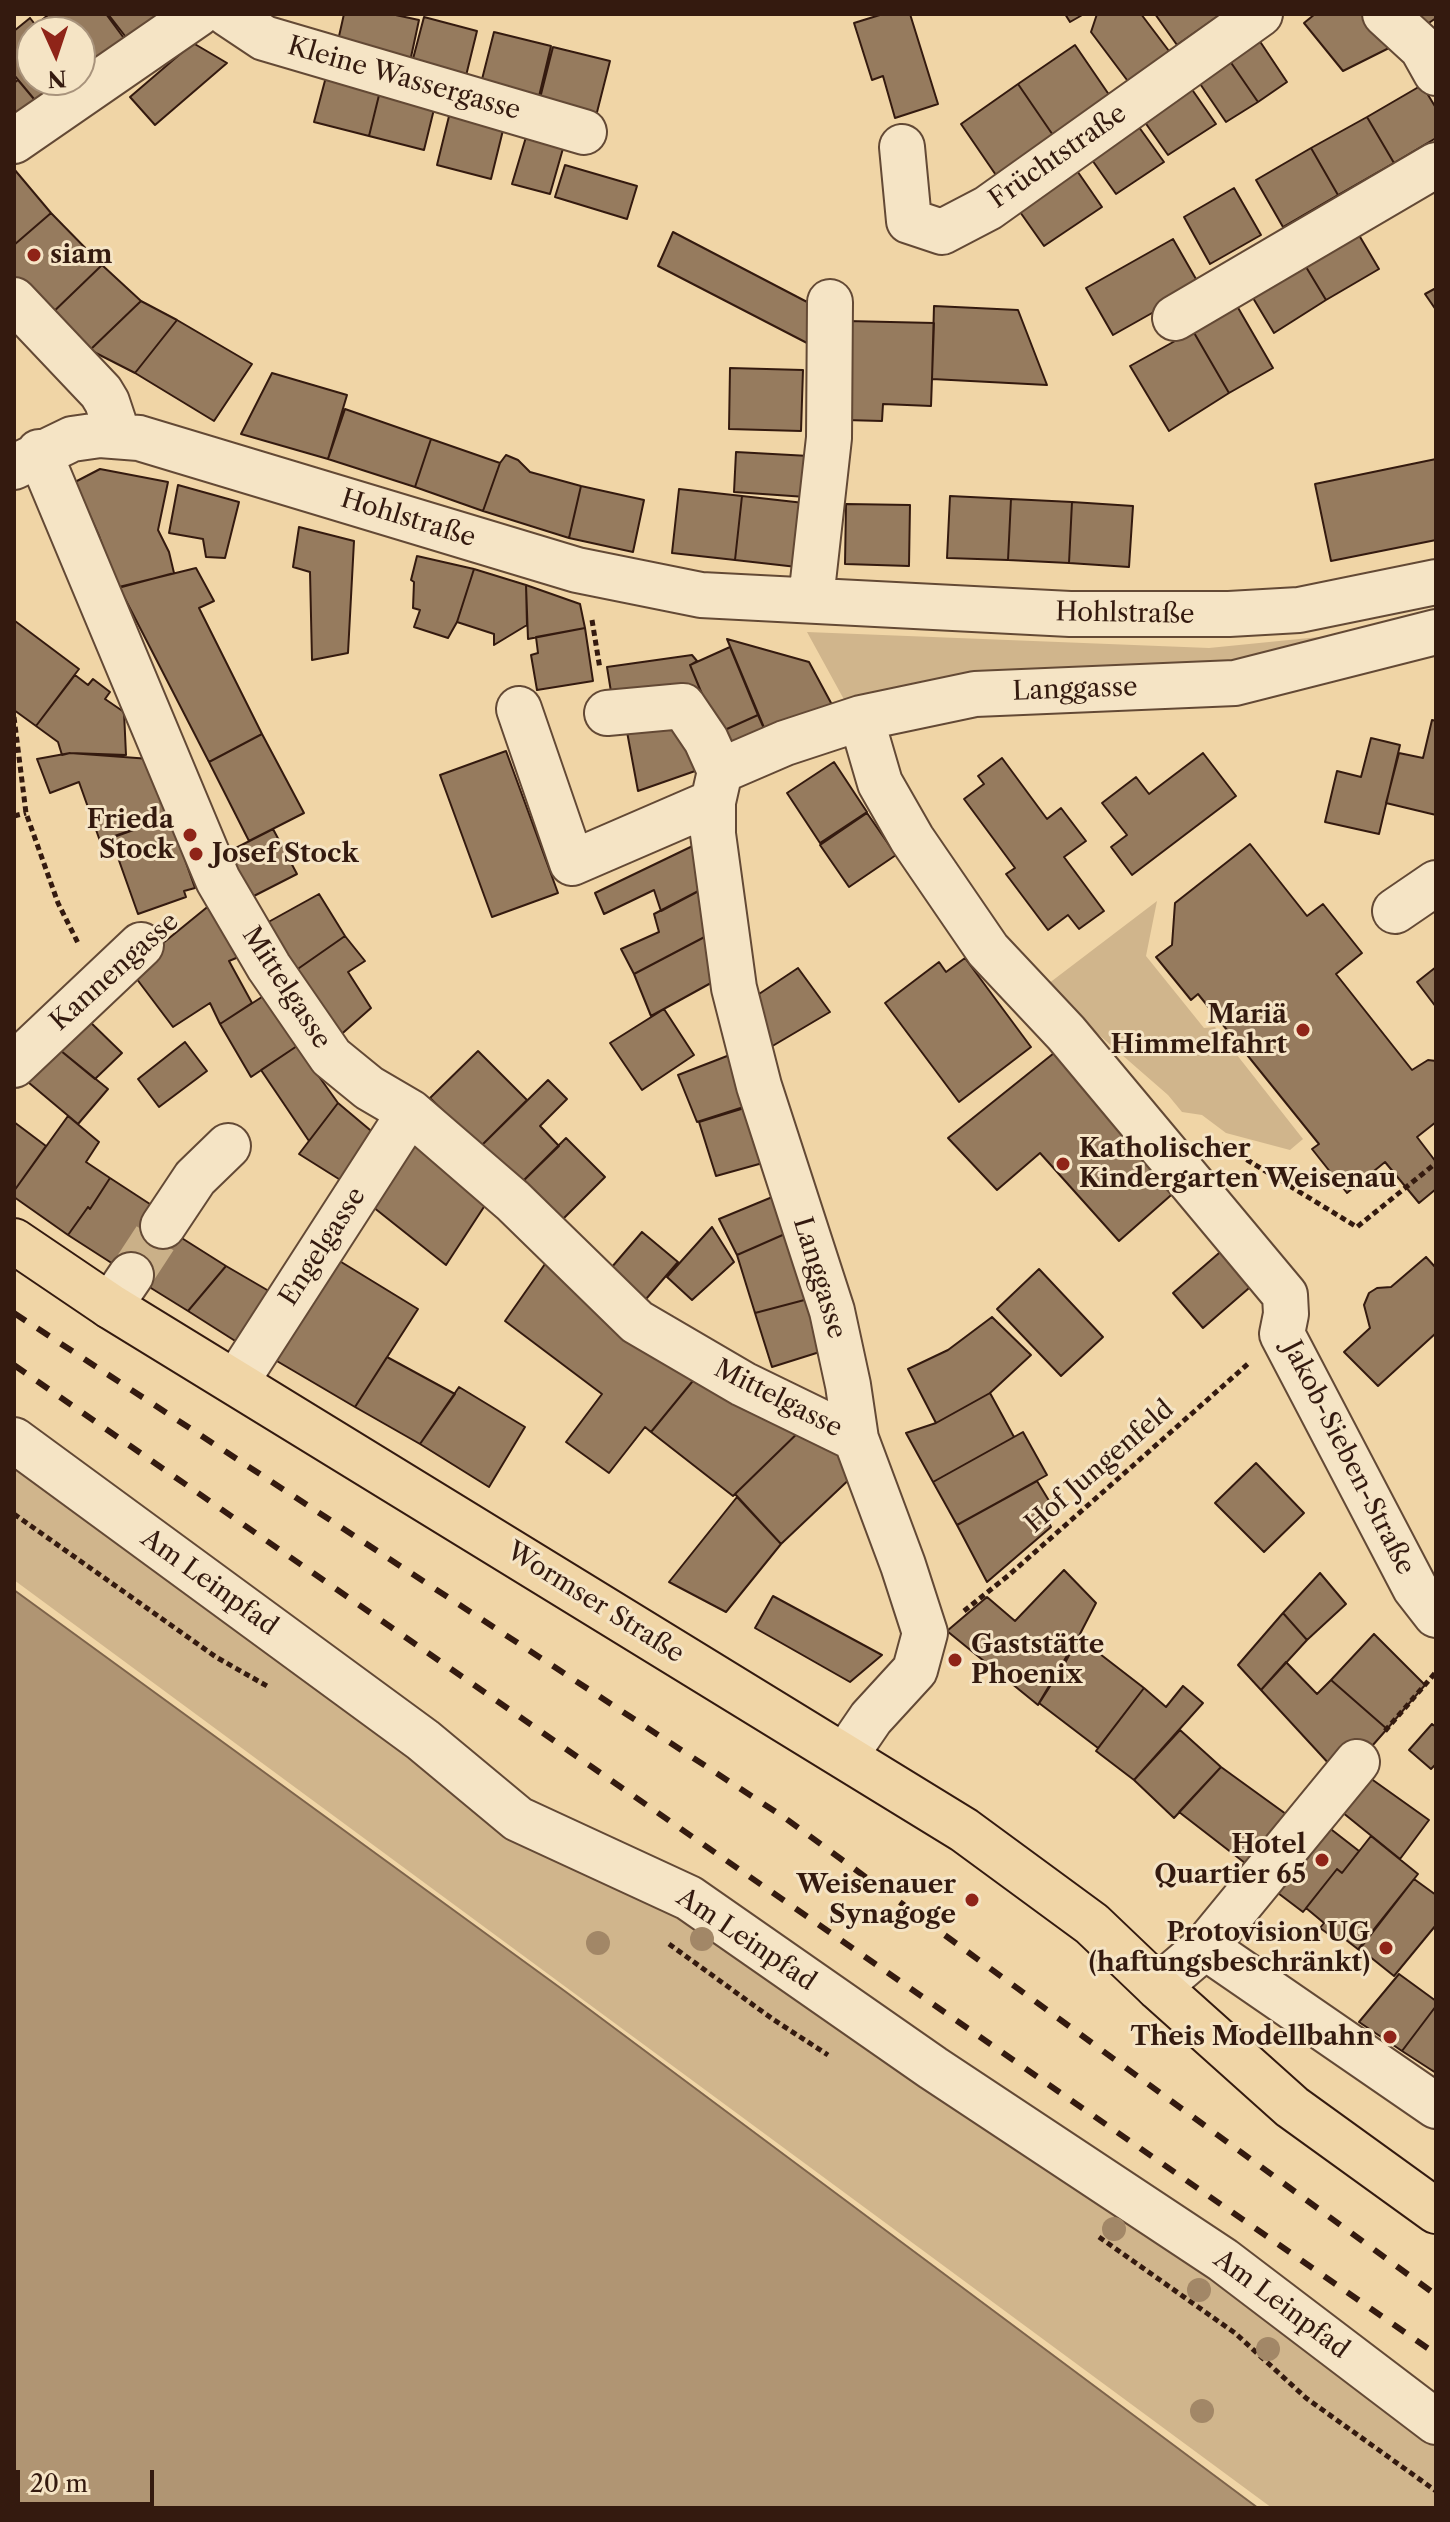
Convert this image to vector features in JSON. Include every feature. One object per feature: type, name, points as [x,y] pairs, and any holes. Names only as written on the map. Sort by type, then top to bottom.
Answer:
[{"type":"main road","name":"Wormser Straße","points":[[14,1241],[120,1291],[236,1382],[964,1830],[1092,1924],[1292,2107],[1436,2211]]},
{"type":"street","points":[[14,141],[198,14]]},
{"type":"street","name":"Kleine Wassergasse","points":[[228,14],[264,38],[584,132]]},
{"type":"street","name":"Früchtstraße","points":[[902,147],[909,221],[942,232],[988,208],[1260,14]]},
{"type":"street","points":[[1385,14],[1431,53]]},
{"type":"street","points":[[1175,318],[1436,165]]},
{"type":"street","points":[[14,300],[101,392],[118,435]]},
{"type":"street","points":[[811,599],[829,438],[830,302]]},
{"type":"street","name":"Hohlstraße","points":[[26,460],[72,439],[118,435],[139,438],[577,570],[701,595],[1070,614],[1229,614],[1299,610],[1436,582]]},
{"type":"street","name":"Mittelgasse","points":[[26,460],[218,880],[269,967],[331,1057],[369,1088],[410,1112],[513,1201],[637,1322],[743,1384],[856,1439]]},
{"type":"street","name":"Langgasse","points":[[715,802],[785,743],[861,718],[975,694],[1235,683],[1436,632]]},
{"type":"street","name":"Langgasse","points":[[607,713],[683,706],[706,740],[734,988],[759,1086],[832,1311],[856,1439],[925,1633],[915,1670],[871,1718],[845,1756]]},
{"type":"street","points":[[519,709],[572,863],[715,802]]},
{"type":"street","name":"Jakob-Sieben-Straße","points":[[861,718],[880,783],[912,839],[988,950],[1066,1033],[1285,1295],[1286,1314],[1282,1334],[1415,1588],[1434,1607]]},
{"type":"street","points":[[1395,911],[1436,883]]},
{"type":"street","name":"Kannengasse","points":[[14,1065],[141,945]]},
{"type":"street","points":[[1066,1033],[1175,1117]]},
{"type":"street","name":"Engelgasse","points":[[236,1382],[410,1112]]},
{"type":"street","points":[[163,1226],[195,1178],[228,1146]]},
{"type":"street","name":"Am Leinpfad","points":[[14,1440],[423,1740],[518,1819],[689,1898],[933,2068],[1223,2260],[1436,2422]]},
{"type":"street","points":[[1158,1987],[1205,1947],[1357,1762]]},
{"type":"street","points":[[1205,1947],[1436,2106]]},
{"type":"path","points":[[589,605],[607,713]]},
{"type":"path","points":[[14,717],[26,813],[58,903],[99,985]]},
{"type":"path","points":[[14,816],[26,813]]},
{"type":"path","points":[[1175,1117],[1357,1227],[1436,1163]]},
{"type":"path","name":"Hof Jungenfeld","points":[[954,1619],[1009,1575],[1282,1334]]},
{"type":"path","points":[[14,1514],[216,1657],[271,1688]]},
{"type":"path","points":[[1357,1762],[1436,1672]]},
{"type":"path","points":[[660,1938],[838,2062]]},
{"type":"path","points":[[1088,2229],[1235,2333],[1306,2398],[1436,2491]]},
{"type":"shaded area","points":[[1387,626],[1267,664],[988,681],[959,674],[847,705],[807,632],[1209,648],[1329,636]]},
{"type":"shaded area","points":[[1157,901],[1146,956],[1204,1028],[1215,1027],[1303,1139],[1290,1150],[1226,1133],[1202,1115],[1182,1112],[1168,1095],[1044,987]]},
{"type":"shaded area","points":[[14,1458],[747,1948],[1327,2359],[1436,2440],[1436,2508],[1272,2508],[14,1580]]},
{"type":"shaded area","points":[[14,1590],[566,1992],[1258,2508],[14,2508]]},
{"type":"building","points":[[106,14],[132,49],[96,64],[96,16],[47,16]]},
{"type":"building","points":[[108,14],[173,14],[132,45]]},
{"type":"building","points":[[344,14],[391,14],[419,20],[408,71],[335,54]]},
{"type":"building","points":[[883,14],[910,14],[938,104],[895,118],[883,76],[872,80],[854,23]]},
{"type":"building","points":[[1065,14],[1084,14],[1070,22]]},
{"type":"building","points":[[1097,14],[1141,14],[1175,59],[1133,88],[1091,32]]},
{"type":"building","points":[[1155,14],[1219,14],[1220,15],[1177,45]]},
{"type":"building","points":[[1315,14],[1376,14],[1403,41],[1343,71],[1304,23]]},
{"type":"building","points":[[1414,14],[1436,14],[1436,18],[1426,25]]},
{"type":"building","points":[[424,17],[477,31],[463,88],[409,74]]},
{"type":"building","points":[[16,29],[16,77],[14,75]]},
{"type":"building","points":[[1253,31],[1287,82],[1258,102],[1223,51]]},
{"type":"building","points":[[494,32],[551,46],[536,109],[478,95]]},
{"type":"building","points":[[193,43],[227,63],[155,125],[130,97]]},
{"type":"building","points":[[1075,45],[1114,102],[1057,141],[1018,84]]},
{"type":"building","points":[[553,47],[610,61],[594,124],[537,110]]},
{"type":"building","points":[[1223,51],[1258,102],[1226,122],[1192,72]]},
{"type":"building","points":[[327,73],[381,87],[369,136],[314,122]]},
{"type":"building","points":[[1184,78],[1216,124],[1168,155],[1137,111]]},
{"type":"building","points":[[16,82],[16,96],[31,96],[39,105],[14,125]]},
{"type":"building","points":[[1018,84],[1057,141],[1000,181],[961,124]]},
{"type":"building","points":[[1422,85],[1436,108],[1436,138],[1394,163],[1367,117]]},
{"type":"building","points":[[381,87],[436,101],[424,150],[369,136]]},
{"type":"building","points":[[32,96],[53,96],[39,105]]},
{"type":"building","points":[[451,108],[505,122],[491,179],[437,165]]},
{"type":"building","points":[[1131,116],[1164,162],[1116,194],[1085,150]]},
{"type":"building","points":[[1367,117],[1394,163],[1338,195],[1311,148]]},
{"type":"building","points":[[529,127],[566,138],[550,194],[512,184]]},
{"type":"building","points":[[1311,148],[1338,195],[1283,227],[1256,180]]},
{"type":"building","points":[[1071,162],[1102,207],[1044,246],[1013,202]]},
{"type":"building","points":[[565,165],[637,186],[627,219],[555,197]]},
{"type":"building","points":[[14,169],[51,213],[14,245]]},
{"type":"building","points":[[1234,188],[1261,235],[1210,264],[1184,217]]},
{"type":"building","points":[[51,213],[102,265],[46,319],[14,283],[14,245]]},
{"type":"building","points":[[1353,225],[1379,269],[1326,300],[1300,257]]},
{"type":"building","points":[[673,232],[809,303],[807,343],[658,266]]},
{"type":"building","points":[[1173,239],[1200,286],[1113,335],[1086,288]]},
{"type":"building","points":[[1300,257],[1326,300],[1274,333],[1247,288]]},
{"type":"building","points":[[102,265],[141,301],[90,350],[46,319]]},
{"type":"building","points":[[1436,288],[1436,310],[1425,294]]},
{"type":"building","points":[[141,301],[177,320],[135,373],[90,350]]},
{"type":"building","points":[[934,306],[1018,310],[1047,385],[932,379]]},
{"type":"building","points":[[1237,306],[1273,368],[1229,393],[1193,331]]},
{"type":"building","points":[[177,320],[252,364],[214,421],[135,373]]},
{"type":"building","points":[[847,321],[934,323],[931,406],[883,404],[882,421],[845,420]]},
{"type":"building","points":[[1193,331],[1229,393],[1169,431],[1130,366]]},
{"type":"building","points":[[730,368],[803,370],[801,431],[729,429]]},
{"type":"building","points":[[272,373],[347,395],[328,459],[241,434]]},
{"type":"building","points":[[345,409],[431,439],[415,487],[328,459]]},
{"type":"building","points":[[431,439],[500,463],[483,511],[415,487]]},
{"type":"building","points":[[736,452],[809,456],[806,497],[734,492]]},
{"type":"building","points":[[506,455],[518,460],[530,472],[581,486],[569,538],[483,511],[500,463]]},
{"type":"building","points":[[1436,459],[1436,540],[1331,561],[1315,484]]},
{"type":"building","points":[[100,469],[168,482],[158,530],[169,552],[174,573],[118,588],[75,482]]},
{"type":"building","points":[[178,485],[239,502],[225,558],[206,557],[203,539],[169,533]]},
{"type":"building","points":[[581,486],[644,500],[633,552],[569,538]]},
{"type":"building","points":[[679,489],[742,496],[735,560],[672,553]]},
{"type":"building","points":[[742,496],[804,503],[797,567],[735,560]]},
{"type":"building","points":[[950,496],[1011,499],[1008,560],[947,558]]},
{"type":"building","points":[[1011,499],[1072,502],[1069,563],[1008,560]]},
{"type":"building","points":[[1072,502],[1133,506],[1129,567],[1069,563]]},
{"type":"building","points":[[846,504],[910,505],[909,566],[845,564]]},
{"type":"building","points":[[299,527],[354,541],[348,653],[312,660],[310,572],[293,567]]},
{"type":"building","points":[[417,556],[474,569],[457,622],[448,638],[414,627],[420,610],[413,608],[414,582],[411,580]]},
{"type":"building","points":[[196,568],[214,601],[199,608],[262,734],[209,762],[119,587]]},
{"type":"building","points":[[474,569],[526,585],[527,625],[494,645],[494,634],[457,622]]},
{"type":"building","points":[[526,585],[580,604],[585,628],[528,639]]},
{"type":"building","points":[[15,621],[79,669],[36,726],[14,710]]},
{"type":"building","points":[[585,628],[593,681],[537,690],[531,655],[538,653],[536,637]]},
{"type":"building","points":[[727,639],[809,662],[837,714],[770,742]]},
{"type":"building","points":[[730,647],[758,715],[718,733],[690,665]]},
{"type":"building","points":[[692,655],[697,661],[690,665],[702,694],[612,698],[607,667]]},
{"type":"building","points":[[75,675],[88,685],[93,679],[110,692],[105,699],[124,712],[126,755],[62,755],[58,742],[36,726]]},
{"type":"building","points":[[758,715],[770,742],[730,758],[718,733]]},
{"type":"building","points":[[677,717],[698,770],[638,791],[625,721]]},
{"type":"building","points":[[1432,720],[1436,721],[1436,815],[1386,803],[1399,753],[1423,758]]},
{"type":"building","points":[[262,734],[304,813],[249,841],[209,762]]},
{"type":"building","points":[[1371,738],[1400,745],[1379,834],[1325,822],[1337,771],[1361,777]]},
{"type":"building","points":[[506,751],[558,893],[492,917],[440,775]]},
{"type":"building","points":[[70,753],[150,759],[170,817],[100,841],[79,782],[50,793],[37,759]]},
{"type":"building","points":[[1203,753],[1236,796],[1132,875],[1111,847],[1127,835],[1102,803],[1136,777],[1149,794]]},
{"type":"building","points":[[1002,758],[1047,819],[1061,808],[1086,841],[1064,857],[1104,911],[1079,929],[1068,915],[1048,930],[1006,874],[1015,868],[964,799],[984,784],[978,776]]},
{"type":"building","points":[[834,762],[867,812],[820,843],[787,793]]},
{"type":"building","points":[[867,813],[896,855],[849,887],[820,845]]},
{"type":"building","points":[[170,817],[195,888],[184,891],[186,897],[138,914],[111,838]]},
{"type":"building","points":[[273,829],[297,874],[248,899],[224,854]]},
{"type":"building","points":[[703,841],[708,886],[661,911],[654,890],[604,914],[595,893]]},
{"type":"building","name":"Mariä Himmelfahrt","points":[[1250,844],[1307,916],[1323,904],[1362,953],[1336,974],[1412,1070],[1428,1060],[1436,1061],[1436,1122],[1417,1137],[1436,1162],[1436,1189],[1419,1203],[1385,1162],[1347,1193],[1312,1149],[1319,1144],[1198,994],[1191,1000],[1156,957],[1172,945],[1175,903]]},
{"type":"building","points":[[708,886],[714,932],[634,974],[621,949],[659,932],[654,914]]},
{"type":"building","points":[[319,894],[345,936],[292,973],[263,925]]},
{"type":"building","points":[[211,904],[241,956],[229,961],[252,1003],[220,1024],[210,1003],[173,1027],[130,970]]},
{"type":"building","points":[[714,932],[720,978],[651,1016],[634,974]]},
{"type":"building","points":[[345,936],[365,961],[348,972],[371,1008],[336,1039],[292,973]]},
{"type":"building","points":[[965,958],[1031,1047],[959,1102],[885,1003],[939,962],[946,972]]},
{"type":"building","points":[[1436,967],[1436,1007],[1417,982]]},
{"type":"building","points":[[798,968],[830,1012],[764,1051],[747,1002]]},
{"type":"building","points":[[265,995],[297,1046],[251,1077],[220,1024]]},
{"type":"building","points":[[664,1009],[694,1055],[642,1090],[610,1043]]},
{"type":"building","points":[[85,1017],[122,1053],[95,1079],[55,1046]]},
{"type":"building","points":[[185,1042],[207,1071],[159,1107],[138,1079]]},
{"type":"building","points":[[55,1046],[108,1089],[78,1124],[22,1077]]},
{"type":"building","points":[[297,1046],[338,1103],[309,1141],[261,1070]]},
{"type":"building","points":[[478,1051],[527,1100],[480,1147],[430,1098]]},
{"type":"building","points":[[740,1051],[753,1104],[697,1122],[678,1075]]},
{"type":"building","name":"Katholischer Kindergarten Weisenau","points":[[1054,1053],[1178,1189],[1119,1241],[1040,1153],[997,1190],[948,1138]]},
{"type":"building","points":[[548,1080],[567,1099],[540,1126],[559,1146],[518,1186],[480,1147]]},
{"type":"building","points":[[338,1103],[376,1135],[342,1181],[299,1154]]},
{"type":"building","points":[[754,1105],[770,1161],[716,1176],[699,1122]]},
{"type":"building","points":[[68,1116],[99,1142],[86,1162],[110,1178],[68,1235],[14,1197],[14,1191]]},
{"type":"building","points":[[14,1122],[46,1146],[14,1191]]},
{"type":"building","points":[[420,1136],[493,1193],[446,1265],[368,1203]]},
{"type":"building","points":[[566,1138],[605,1177],[563,1219],[524,1180]]},
{"type":"building","points":[[110,1178],[156,1208],[169,1230],[138,1280],[68,1235]]},
{"type":"building","points":[[782,1193],[794,1230],[737,1255],[719,1219]]},
{"type":"building","points":[[712,1227],[734,1262],[692,1300],[667,1277]]},
{"type":"building","points":[[169,1230],[226,1266],[188,1311],[138,1280]]},
{"type":"building","points":[[794,1230],[812,1298],[755,1313],[737,1255]]},
{"type":"building","points":[[642,1232],[678,1262],[640,1306],[605,1275]]},
{"type":"building","points":[[1226,1247],[1256,1282],[1203,1328],[1173,1293]]},
{"type":"building","points":[[552,1254],[701,1371],[651,1432],[645,1427],[609,1473],[566,1442],[602,1394],[505,1321]]},
{"type":"building","points":[[333,1257],[418,1309],[355,1407],[270,1357]]},
{"type":"building","points":[[1426,1257],[1436,1268],[1436,1333],[1378,1386],[1344,1352],[1370,1328],[1364,1305],[1369,1293],[1377,1288],[1391,1287]]},
{"type":"building","points":[[226,1266],[274,1294],[240,1344],[188,1311]]},
{"type":"building","points":[[1039,1269],[1103,1337],[1061,1376],[997,1309]]},
{"type":"building","points":[[812,1298],[826,1350],[772,1367],[755,1313]]},
{"type":"building","points":[[992,1317],[1031,1355],[990,1393],[936,1423],[908,1369],[948,1350]]},
{"type":"building","points":[[387,1357],[455,1394],[420,1444],[355,1407]]},
{"type":"building","points":[[701,1371],[807,1424],[733,1496],[651,1432]]},
{"type":"building","points":[[459,1387],[525,1427],[489,1487],[420,1444]]},
{"type":"building","points":[[990,1393],[1014,1437],[933,1482],[906,1433],[936,1423]]},
{"type":"building","points":[[807,1424],[857,1472],[781,1544],[735,1494]]},
{"type":"building","points":[[1023,1432],[1047,1475],[957,1525],[933,1482]]},
{"type":"building","points":[[1256,1463],[1304,1513],[1264,1552],[1215,1503]]},
{"type":"building","points":[[1037,1481],[1051,1504],[1042,1509],[1051,1527],[987,1582],[957,1525]]},
{"type":"building","points":[[737,1497],[781,1544],[726,1612],[669,1582]]},
{"type":"building","points":[[1064,1570],[1096,1603],[1065,1663],[1038,1705],[947,1631],[987,1597],[1015,1621]]},
{"type":"building","points":[[1320,1573],[1346,1604],[1307,1640],[1283,1613]]},
{"type":"building","points":[[773,1596],[882,1655],[850,1682],[755,1628]]},
{"type":"building","points":[[1283,1613],[1307,1640],[1261,1690],[1238,1665]]},
{"type":"building","points":[[1374,1634],[1425,1685],[1387,1729],[1331,1680]]},
{"type":"building","points":[[1078,1637],[1144,1688],[1098,1748],[1039,1703]]},
{"type":"building","points":[[1286,1662],[1317,1694],[1331,1680],[1387,1729],[1343,1779],[1261,1690]]},
{"type":"building","points":[[1183,1686],[1203,1703],[1134,1780],[1096,1751],[1144,1688],[1166,1707]]},
{"type":"building","points":[[1432,1724],[1436,1727],[1436,1764],[1431,1769],[1409,1750]]},
{"type":"building","points":[[1180,1730],[1221,1767],[1174,1818],[1134,1780]]},
{"type":"building","points":[[1221,1767],[1297,1822],[1254,1870],[1179,1812]]},
{"type":"building","points":[[1363,1773],[1429,1820],[1400,1859],[1337,1808]]},
{"type":"building","name":"Hotel Quartier 65","points":[[1323,1823],[1359,1851],[1342,1873],[1337,1869],[1303,1912],[1270,1887]]},
{"type":"building","points":[[1371,1836],[1418,1874],[1359,1950],[1341,1936],[1338,1941],[1320,1928],[1324,1923],[1306,1908],[1337,1869],[1342,1873]]},
{"type":"building","points":[[1414,1879],[1436,1895],[1436,1925],[1394,1976],[1359,1948]]},
{"type":"building","points":[[1399,1974],[1436,2001],[1436,2006],[1402,2051],[1359,2022]]},
{"type":"building","points":[[1436,2006],[1436,2073],[1402,2051]]},
{"type":"tunnel","points":[[131,1275],[163,1226]]},
{"type":"railway","points":[[14,1313],[785,1818],[1436,2295]]},
{"type":"railway","points":[[14,1365],[1436,2354]]},
{"type":"place","name":"siam","points":[[34,255]]},
{"type":"place","name":"Frieda Stock","points":[[190,835]]},
{"type":"place","name":"Josef Stock","points":[[196,854]]},
{"type":"place","name":"Mariä Himmelfahrt","points":[[1303,1030]]},
{"type":"place","name":"Katholischer Kindergarten Weisenau","points":[[1063,1164]]},
{"type":"place","name":"Gaststätte Phoenix","points":[[955,1660]]},
{"type":"place","name":"Hotel Quartier 65","points":[[1322,1860]]},
{"type":"place","name":"Weisenauer Synagoge","points":[[972,1900]]},
{"type":"place","name":"Protovision UG (haftungsbeschränkt)","points":[[1386,1948]]},
{"type":"place","name":"Theis Modellbahn","points":[[1390,2037]]}]
